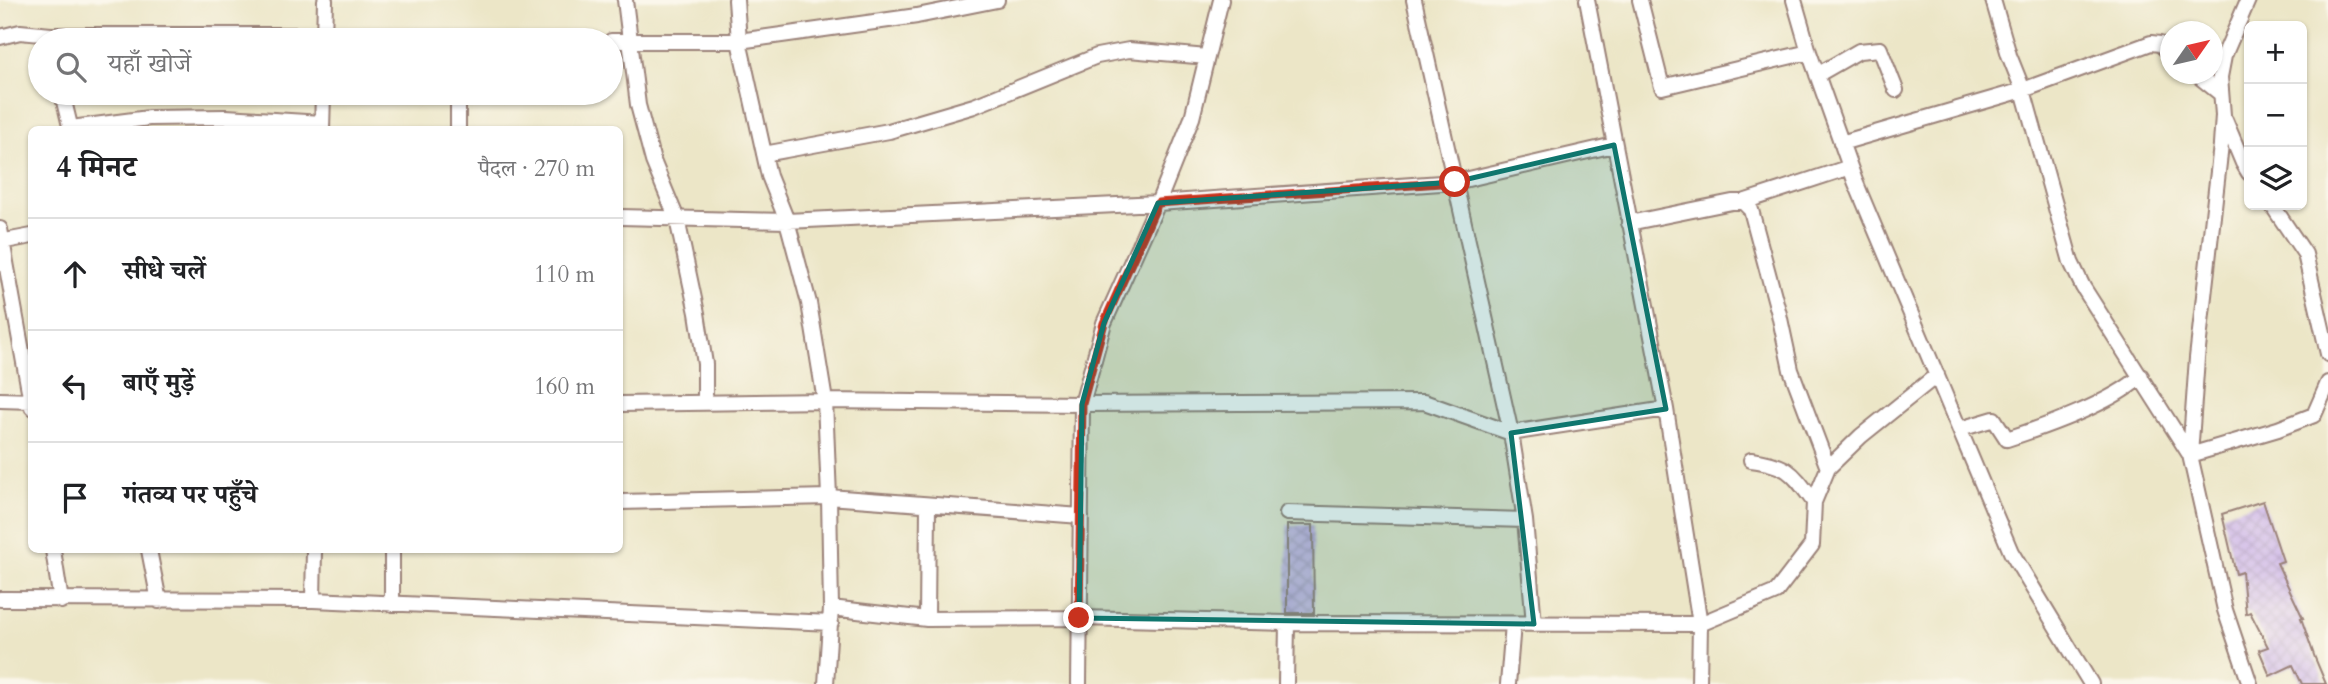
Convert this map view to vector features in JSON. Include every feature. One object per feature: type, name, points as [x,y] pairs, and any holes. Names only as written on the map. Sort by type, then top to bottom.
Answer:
[{"type":"street","points":[[325,0],[325,28]]},
{"type":"street","points":[[625,0],[638,105],[653,161],[677,219],[705,364],[705,403]]},
{"type":"street","points":[[736,0],[740,41],[764,154],[769,176],[787,221],[809,303],[825,401],[831,616],[826,684]]},
{"type":"street","points":[[623,41],[740,41],[918,16],[997,0]]},
{"type":"street","points":[[1079,684],[1082,404],[1104,323],[1158,203],[1192,118],[1221,0]]},
{"type":"street","points":[[1414,0],[1511,433],[1525,520],[1534,624]]},
{"type":"street","points":[[1587,0],[1666,409],[1700,624],[1699,684]]},
{"type":"street","points":[[1640,0],[1662,88],[1809,52]]},
{"type":"street","points":[[1794,0],[1809,52],[1850,167],[2011,552],[2091,684]]},
{"type":"street","points":[[1993,0],[2009,55],[2023,90],[2071,262],[2190,455]]},
{"type":"street","points":[[2248,0],[2224,56],[2220,77],[2223,116],[2197,358],[2190,455],[2225,610],[2250,684]]},
{"type":"street","points":[[0,37],[20,32],[28,34]]},
{"type":"street","points":[[1841,143],[2023,90],[2151,43],[2160,44]]},
{"type":"street","points":[[1817,75],[1859,51],[1880,49],[1896,90]]},
{"type":"street","points":[[764,154],[889,131],[974,106],[1097,56],[1129,50],[1207,57]]},
{"type":"street","points":[[2208,84],[2221,94]]},
{"type":"street","points":[[65,105],[70,126]]},
{"type":"street","points":[[92,126],[149,118],[226,117],[322,126],[323,105]]},
{"type":"street","points":[[458,105],[458,126]]},
{"type":"street","points":[[2223,116],[2244,165]]},
{"type":"street","points":[[623,217],[787,221],[1158,203],[1455,182],[1614,145]]},
{"type":"street","points":[[1629,223],[1709,206],[1743,202],[1850,167]]},
{"type":"street","points":[[1743,202],[1751,210],[1791,370],[1828,468]]},
{"type":"street","points":[[2190,455],[2278,429],[2314,415],[2328,382],[2327,350],[2305,254],[2275,210]]},
{"type":"street","points":[[28,236],[1,237],[28,386]]},
{"type":"street","points":[[0,599],[313,600],[926,619],[1700,624],[1776,592],[1812,545],[1814,502],[1828,468],[1861,436],[1937,375]]},
{"type":"street","points":[[1960,429],[1994,419],[2007,439],[2042,428],[2129,388],[2141,376]]},
{"type":"street","points":[[0,400],[28,403]]},
{"type":"street","points":[[623,404],[825,401],[1082,404],[1424,402],[1511,433],[1666,409]]},
{"type":"street","points":[[1751,460],[1777,463],[1793,473],[1814,502]]},
{"type":"street","points":[[623,502],[829,497],[1081,516]]},
{"type":"street","points":[[926,619],[928,506]]},
{"type":"street","points":[[1287,513],[1525,520]]},
{"type":"street","points":[[53,553],[61,601]]},
{"type":"street","points":[[150,553],[159,601]]},
{"type":"street","points":[[313,600],[314,553]]},
{"type":"street","points":[[392,553],[392,604]]},
{"type":"street","points":[[1286,684],[1287,623]]},
{"type":"street","points":[[1508,684],[1513,624]]},
{"type":"highlighted area","points":[[1614,145],[1666,409],[1511,433],[1534,624],[1079,618],[1082,404],[1104,323],[1158,203],[1455,182]]},
{"type":"building","points":[[2263,501],[2283,561],[2277,563],[2303,618],[2326,684],[2302,684],[2293,665],[2270,676],[2259,650],[2268,647],[2250,612],[2246,614],[2242,572],[2236,574],[2222,514]]},
{"type":"building","points":[[1287,525],[1313,525],[1314,613],[1287,613]]},
{"type":"route","points":[[1079,618],[1082,404],[1104,323],[1158,203],[1455,182]]}]
